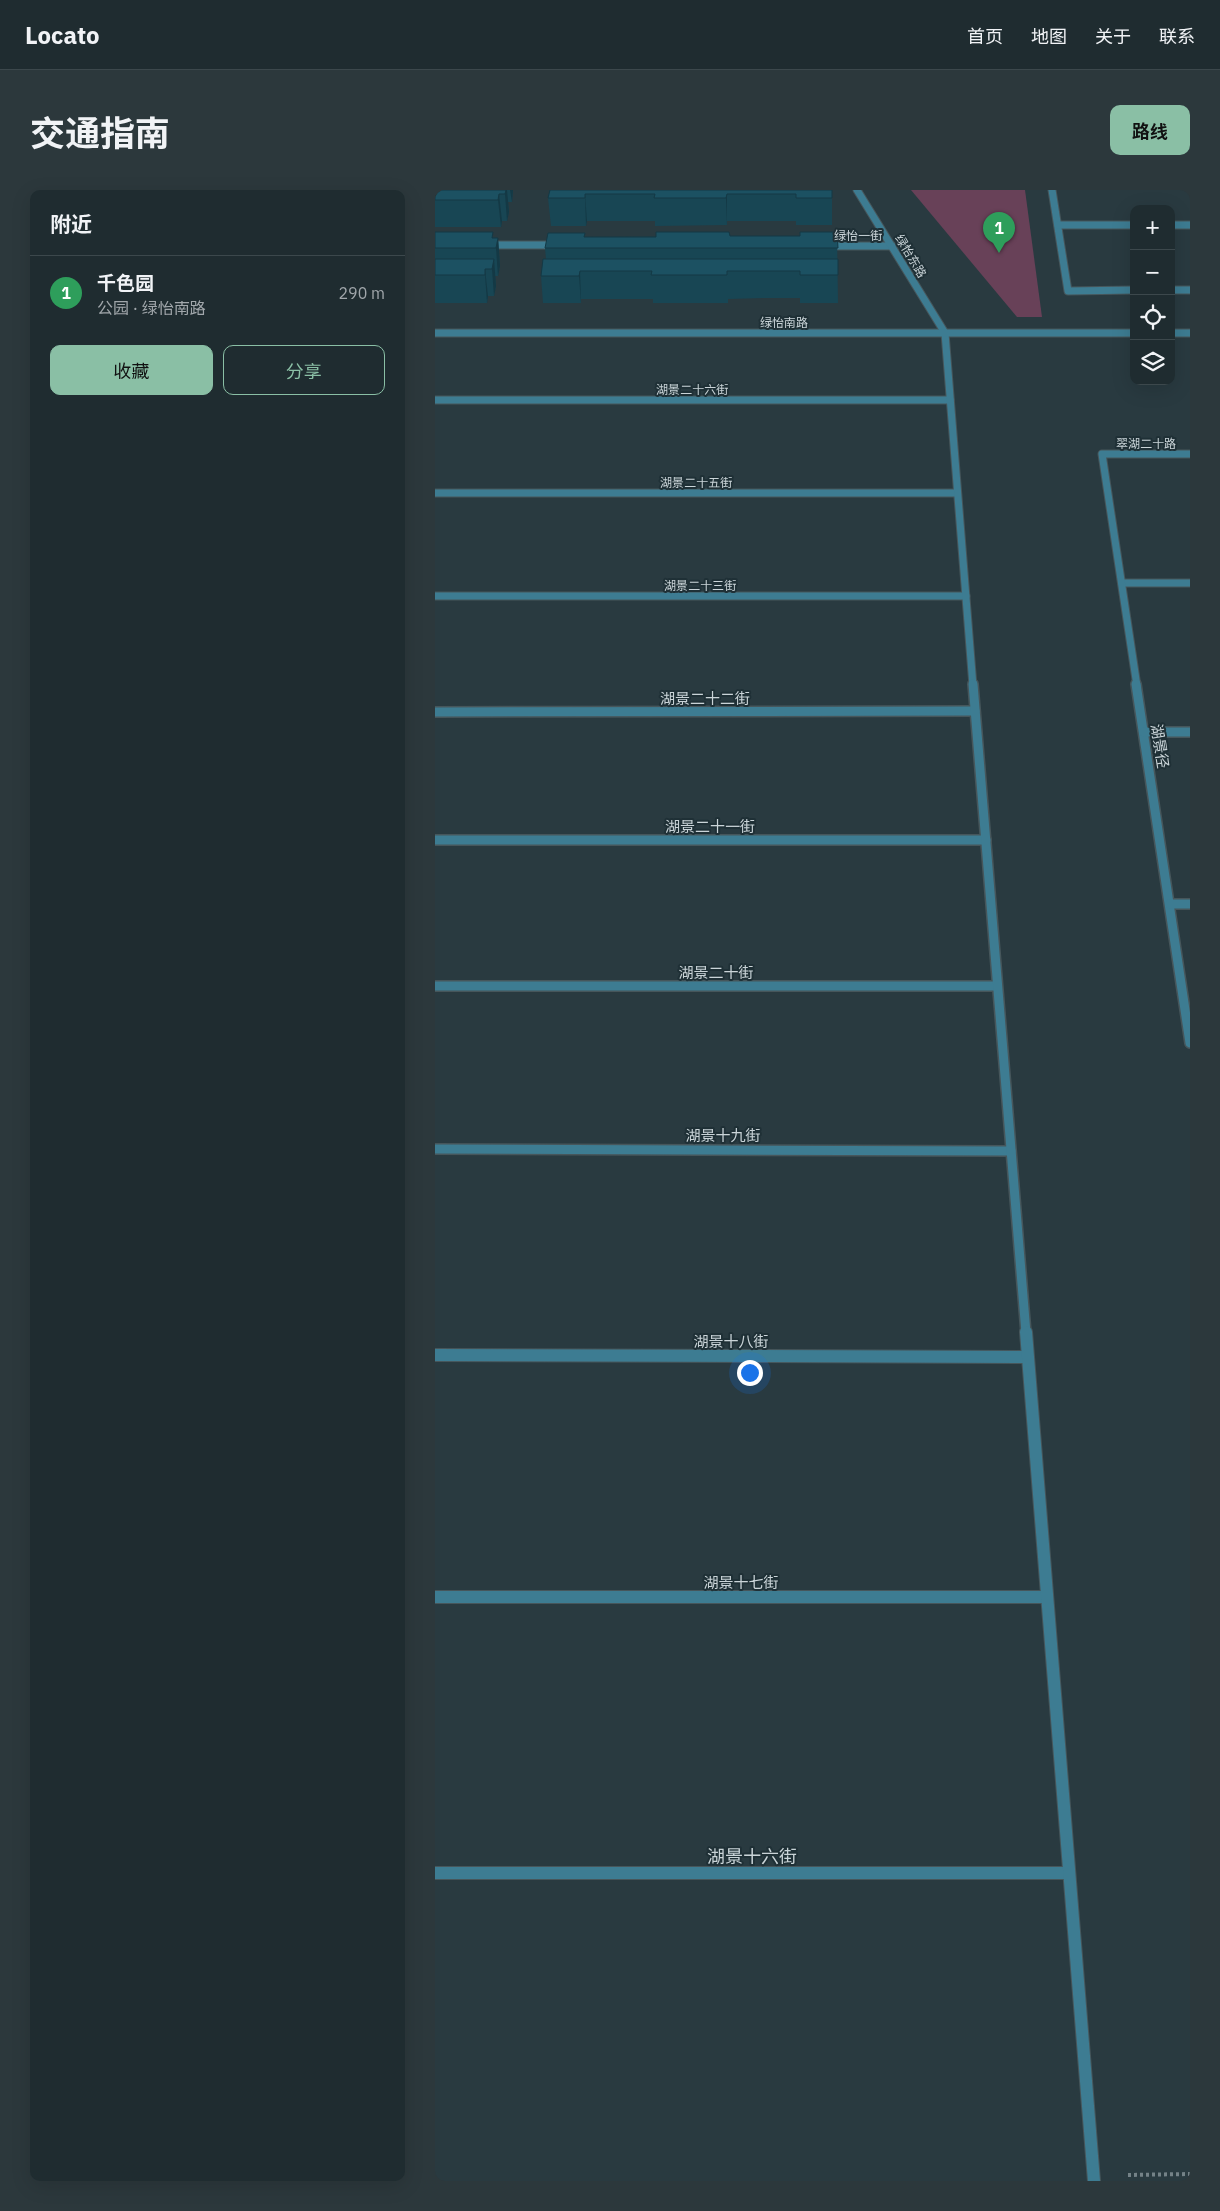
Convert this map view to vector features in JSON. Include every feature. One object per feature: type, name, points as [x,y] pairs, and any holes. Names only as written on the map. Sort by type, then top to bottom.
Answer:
[{"type":"street","name":"绿怡东路","points":[[857,190],[945,333]]},
{"type":"street","points":[[1053,190],[1068,291],[1130,290]]},
{"type":"street","points":[[1058,225],[1130,225]]},
{"type":"street","points":[[1175,225],[1190,225]]},
{"type":"street","points":[[475,245],[564,245]]},
{"type":"street","name":"绿怡一街","points":[[822,246],[891,246]]},
{"type":"street","points":[[1175,290],[1190,290]]},
{"type":"street","name":"绿怡南路","points":[[435,333],[1130,333]]},
{"type":"street","points":[[945,333],[1093,2179]]},
{"type":"street","points":[[1175,333],[1190,333]]},
{"type":"street","name":"湖景二十六街","points":[[435,400],[950,400]]},
{"type":"street","name":"翠湖二十路","points":[[1102,454],[1190,454]]},
{"type":"street","name":"湖景径","points":[[1102,454],[1190,1043]]},
{"type":"street","name":"湖景二十五街","points":[[435,493],[957,493]]},
{"type":"street","points":[[1122,583],[1190,583]]},
{"type":"street","name":"湖景二十三街","points":[[435,596],[966,596]]},
{"type":"street","name":"湖景二十二街","points":[[435,712],[975,711]]},
{"type":"street","points":[[1144,732],[1190,732]]},
{"type":"street","name":"湖景二十一街","points":[[435,840],[986,840]]},
{"type":"street","points":[[1170,904],[1190,904]]},
{"type":"street","name":"湖景二十街","points":[[435,986],[997,986]]},
{"type":"street","name":"湖景十九街","points":[[435,1149],[1011,1151]]},
{"type":"street","name":"湖景十八街","points":[[435,1356],[1027,1356]]},
{"type":"street","name":"湖景十七街","points":[[435,1597],[1047,1597]]},
{"type":"street","name":"湖景十六街","points":[[435,1873],[1069,1873]]},
{"type":"path","points":[[1093,2179],[1190,2174]]},
{"type":"shaded area","points":[[911,190],[1025,190],[1042,317],[1017,317]]},
{"type":"building","points":[[435,190],[506,190],[505,194],[499,194],[498,200],[435,200]]},
{"type":"building","points":[[550,190],[832,190],[832,198],[796,198],[796,194],[727,194],[726,198],[654,198],[655,194],[585,194],[585,198],[548,198]]},
{"type":"building","points":[[435,232],[493,232],[492,238],[498,238],[496,248],[435,248]]},
{"type":"building","points":[[656,232],[729,232],[730,236],[800,236],[800,232],[837,232],[838,248],[545,248],[548,233],[585,233],[584,237],[656,237]]},
{"type":"building","points":[[435,259],[494,259],[492,269],[485,269],[485,275],[435,275]]},
{"type":"building","points":[[543,259],[838,259],[838,275],[800,275],[800,271],[727,271],[727,275],[651,275],[652,271],[580,271],[579,276],[541,276]]},
{"type":"place","name":"千色园","points":[[999,253]]}]
